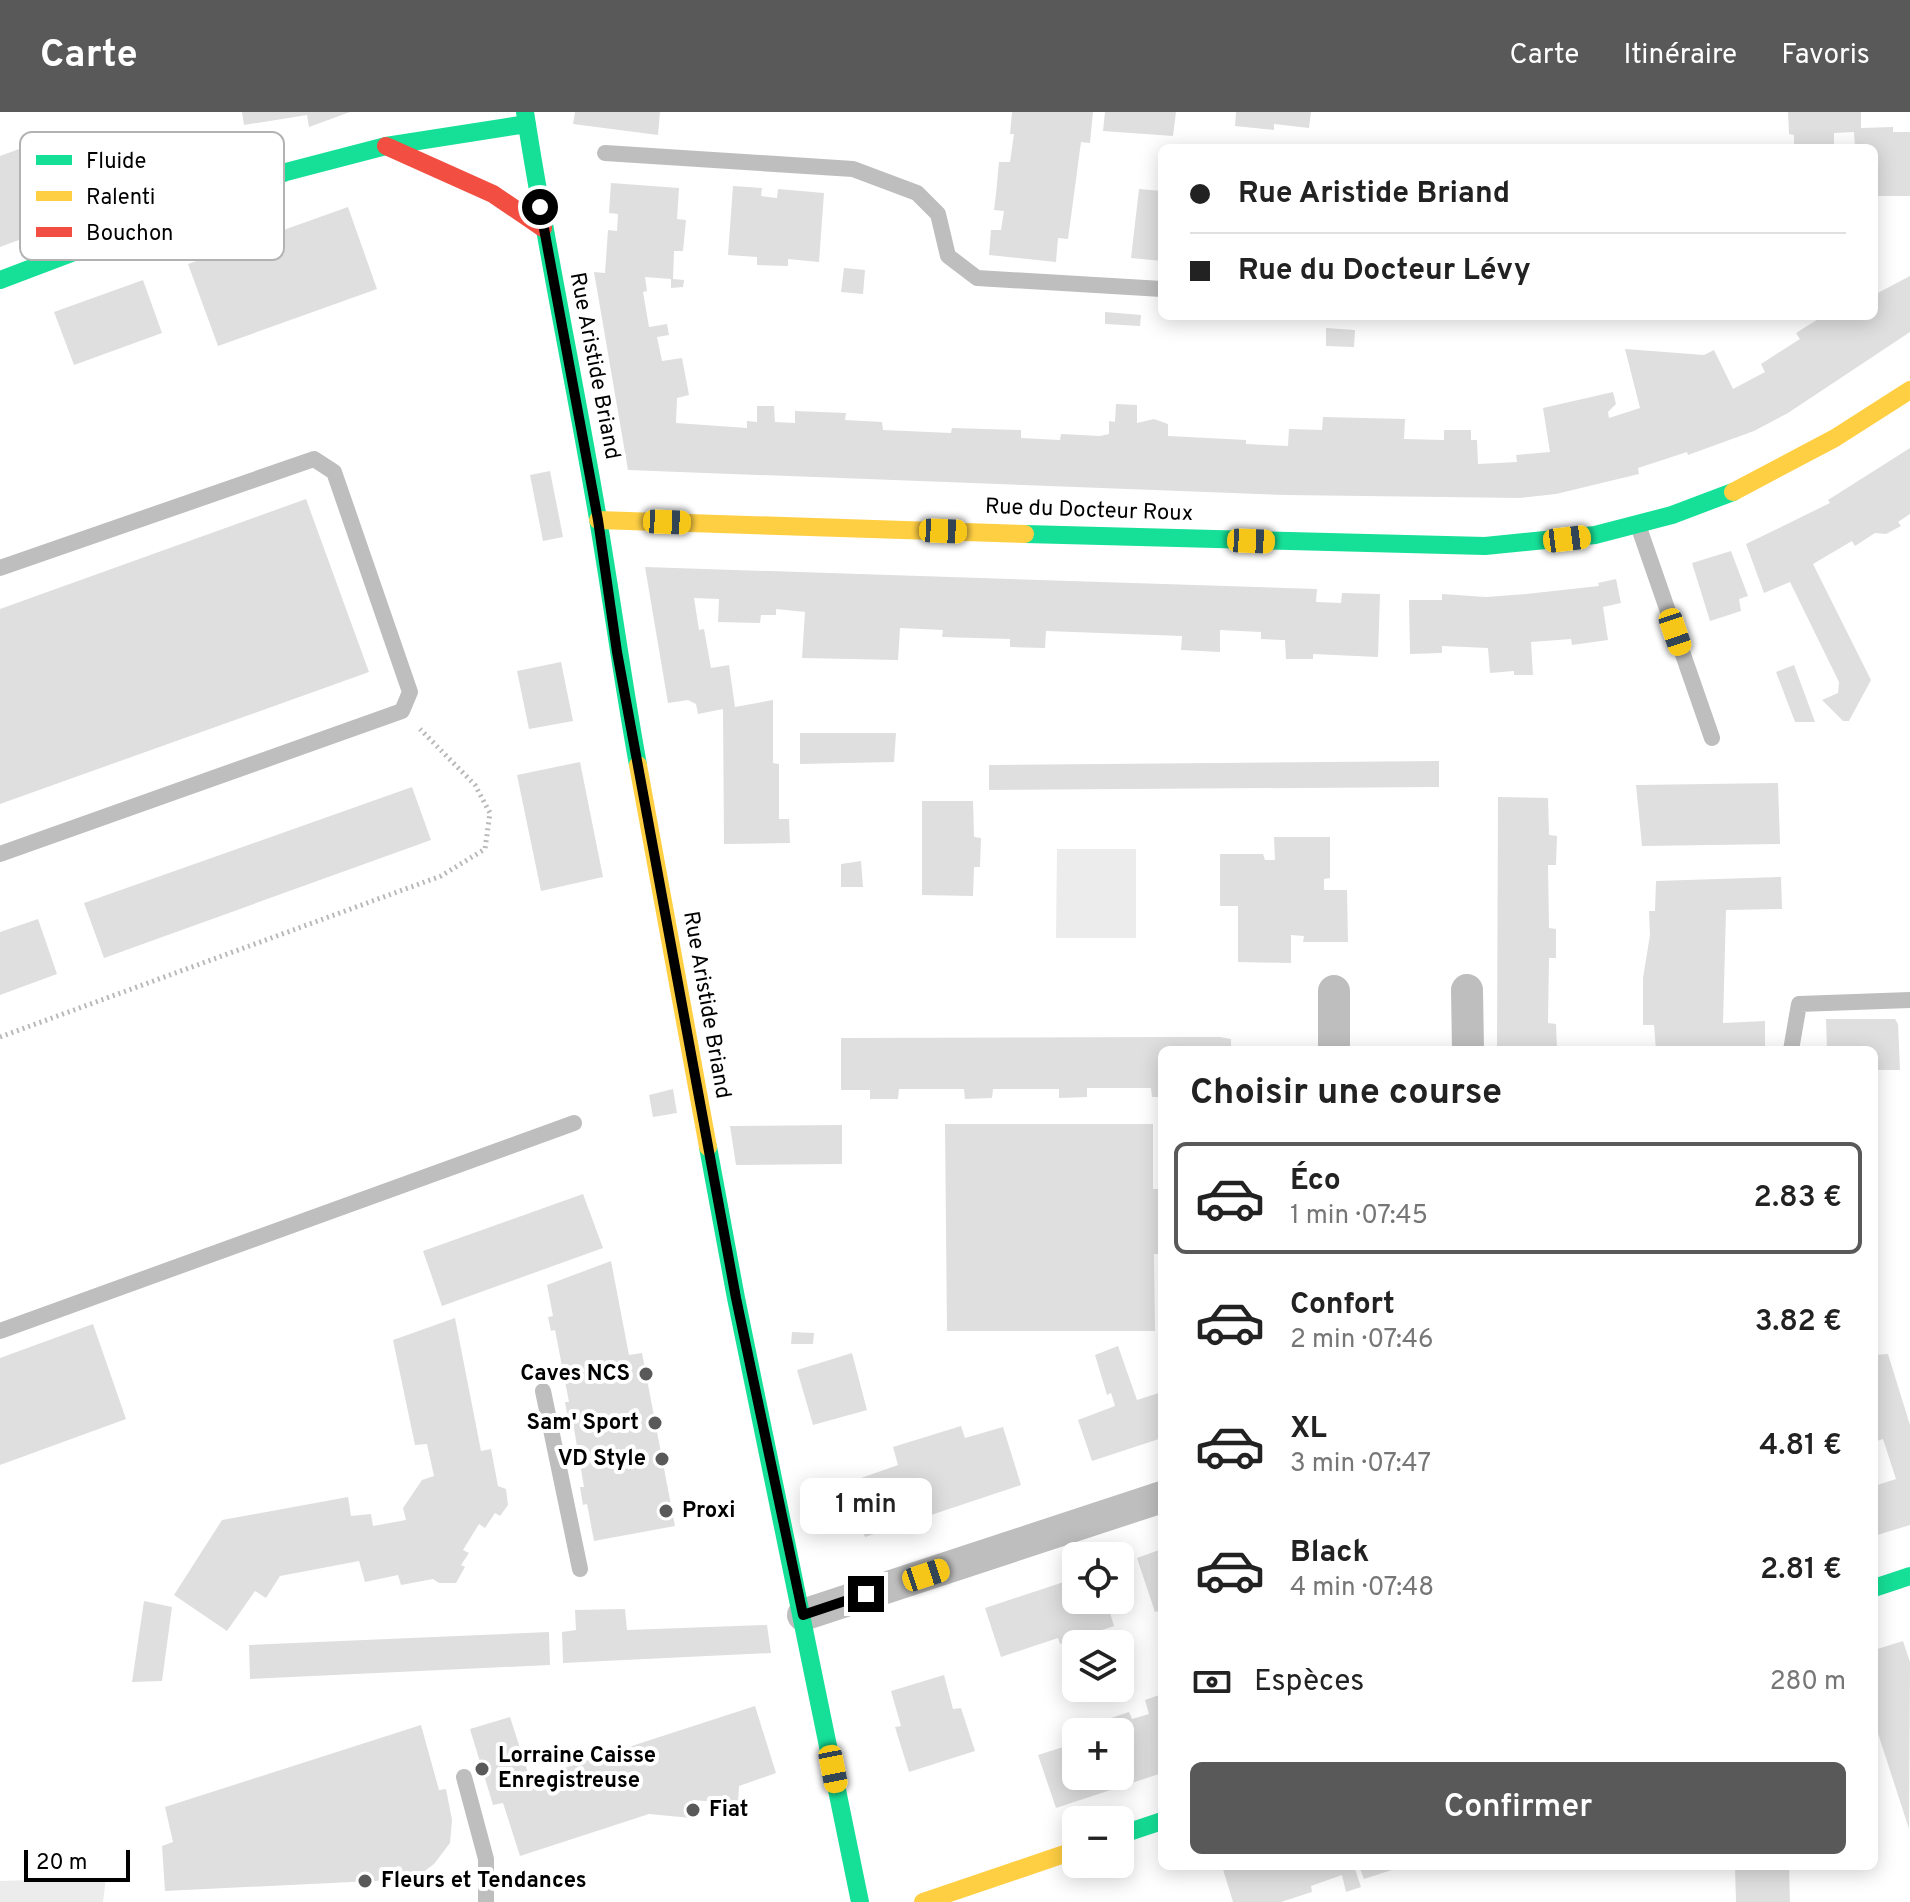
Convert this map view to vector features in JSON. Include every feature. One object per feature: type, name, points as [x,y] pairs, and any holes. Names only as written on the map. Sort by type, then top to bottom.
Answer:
[{"type":"street","points":[[284,173],[386,146],[526,118]]},
{"type":"street","name":"Rue Aristide Briand","points":[[526,118],[543,228],[598,520],[617,652],[736,1298],[860,1902]]},
{"type":"street","points":[[386,146],[493,194],[543,228]]},
{"type":"street","points":[[0,280],[53,260]]},
{"type":"street","name":"Rue du Docteur Roux","points":[[598,520],[1485,546],[1595,535],[1672,515],[1732,492],[1835,438],[1910,390]]},
{"type":"street","points":[[1467,990],[1468,1046]]},
{"type":"street","points":[[1334,991],[1334,1046]]},
{"type":"street","points":[[803,1615],[1158,1498]]},
{"type":"street","points":[[1878,1587],[1910,1576]]},
{"type":"street","points":[[1134,1830],[1158,1822]]},
{"type":"street","points":[[923,1902],[1062,1855]]},
{"type":"street","points":[[1007,1875],[1022,1893]]},
{"type":"lane","points":[[605,153],[853,169],[917,193],[938,214],[948,256],[977,278],[1158,289]]},
{"type":"lane","points":[[0,568],[314,459],[334,472],[410,692],[402,711],[0,854]]},
{"type":"lane","points":[[1638,524],[1712,738]]},
{"type":"lane","points":[[1792,1046],[1799,1004],[1910,1000]]},
{"type":"lane","points":[[0,1331],[574,1123]]},
{"type":"lane","points":[[543,1391],[580,1569]]},
{"type":"lane","points":[[464,1777],[486,1859],[486,1902]]},
{"type":"path","points":[[0,1037],[441,876],[485,849],[490,813],[475,785],[402,711]]},
{"type":"shaded area","points":[[1057,849],[1136,849],[1136,938],[1056,938]]},
{"type":"shaded area","points":[[106,1878],[103,1902],[0,1902],[0,1881]]},
{"type":"building","points":[[242,112],[350,112],[309,127],[307,115],[244,125]]},
{"type":"building","points":[[575,112],[660,112],[658,135],[573,124]]},
{"type":"building","points":[[1012,112],[1093,112],[1090,143],[1081,142],[1068,239],[1058,238],[1056,262],[989,255],[991,230],[1001,230],[1004,211],[994,210],[999,162],[1010,162],[1014,134],[1010,134]]},
{"type":"building","points":[[1105,112],[1176,112],[1173,136],[1103,131]]},
{"type":"building","points":[[1236,112],[1311,112],[1309,128],[1274,124],[1274,130],[1235,126]]},
{"type":"building","points":[[1788,112],[1861,112],[1861,128],[1893,127],[1893,132],[1910,132],[1910,196],[1878,196],[1878,144],[1855,144],[1854,132],[1834,133],[1834,144],[1794,144],[1794,135],[1789,134]]},
{"type":"building","points":[[20,149],[20,240],[0,247],[0,156]]},
{"type":"building","points":[[611,183],[679,188],[677,219],[686,220],[683,251],[674,251],[673,279],[684,280],[683,287],[671,288],[671,279],[645,277],[647,291],[643,292],[649,327],[667,324],[669,335],[657,337],[662,361],[682,358],[689,395],[677,398],[676,423],[747,428],[747,421],[757,422],[757,406],[774,406],[775,422],[795,423],[795,411],[846,413],[845,420],[882,422],[883,430],[951,433],[952,428],[1021,430],[1021,438],[1060,440],[1061,434],[1109,434],[1109,421],[1115,422],[1116,404],[1137,405],[1137,423],[1154,419],[1168,424],[1168,436],[1246,440],[1246,444],[1288,446],[1289,429],[1322,430],[1323,417],[1405,419],[1404,439],[1444,440],[1444,430],[1471,430],[1471,440],[1477,440],[1478,464],[1517,462],[1516,455],[1550,452],[1543,408],[1613,392],[1616,404],[1608,412],[1609,418],[1640,408],[1625,349],[1704,355],[1714,350],[1733,389],[1765,372],[1761,364],[1800,339],[1796,333],[1817,320],[1878,320],[1878,293],[1910,276],[1910,332],[1788,413],[1754,431],[1688,455],[1687,452],[1638,468],[1639,474],[1556,494],[1520,498],[1286,495],[628,470],[594,272],[605,273],[608,230],[617,231],[618,214],[609,213]]},
{"type":"building","points":[[733,186],[762,188],[761,196],[777,198],[778,189],[824,193],[819,262],[788,259],[788,266],[757,265],[757,257],[728,255]]},
{"type":"building","points":[[1139,189],[1158,191],[1158,261],[1131,258]]},
{"type":"building","points":[[348,207],[377,289],[218,346],[188,264],[199,260],[284,260],[284,230]]},
{"type":"building","points":[[844,268],[865,270],[863,294],[841,292]]},
{"type":"building","points":[[143,280],[162,333],[74,365],[54,312]]},
{"type":"building","points":[[1105,312],[1141,315],[1140,326],[1105,324]]},
{"type":"building","points":[[1326,328],[1355,330],[1354,347],[1326,346]]},
{"type":"building","points":[[1910,448],[1910,514],[1898,522],[1901,526],[1886,534],[1875,533],[1855,546],[1852,541],[1813,564],[1871,680],[1849,721],[1843,721],[1822,700],[1838,693],[1839,682],[1790,582],[1764,593],[1746,544],[1830,503],[1828,500]]},
{"type":"building","points":[[550,471],[563,537],[543,541],[530,475]]},
{"type":"building","points":[[306,499],[369,672],[0,804],[0,609]]},
{"type":"building","points":[[1731,551],[1748,596],[1739,599],[1741,611],[1710,621],[1692,563]]},
{"type":"building","points":[[645,567],[1317,589],[1316,602],[1341,603],[1342,593],[1380,594],[1378,657],[1313,654],[1313,659],[1286,659],[1285,640],[1261,639],[1261,632],[1220,630],[1220,652],[1181,650],[1182,636],[1046,631],[1045,648],[1010,647],[1010,639],[942,637],[943,630],[900,628],[898,660],[802,658],[805,612],[776,609],[776,615],[761,615],[760,623],[718,622],[719,599],[694,598],[699,630],[704,629],[711,668],[729,665],[735,707],[773,700],[773,763],[779,764],[779,819],[789,819],[790,843],[724,844],[723,709],[698,714],[696,704],[688,700],[668,703]]},
{"type":"building","points":[[1616,579],[1621,603],[1603,607],[1608,640],[1572,645],[1571,639],[1531,642],[1533,675],[1514,675],[1514,671],[1490,673],[1488,648],[1442,646],[1442,653],[1410,654],[1409,600],[1442,600],[1442,594],[1486,597],[1526,594],[1599,586],[1598,583]]},
{"type":"building","points":[[561,662],[573,721],[529,729],[517,671]]},
{"type":"building","points":[[1794,665],[1815,722],[1795,722],[1776,672]]},
{"type":"building","points":[[800,733],[896,733],[894,762],[800,764]]},
{"type":"building","points":[[1439,761],[1439,787],[989,790],[989,765]]},
{"type":"building","points":[[580,762],[603,877],[541,891],[517,775]]},
{"type":"building","points":[[1778,783],[1780,844],[1642,846],[1636,785]]},
{"type":"building","points":[[412,787],[431,840],[104,958],[84,903]]},
{"type":"building","points":[[1498,797],[1548,798],[1549,835],[1557,836],[1556,865],[1548,865],[1549,928],[1556,929],[1556,958],[1549,958],[1548,1023],[1556,1024],[1557,1046],[1497,1046]]},
{"type":"building","points":[[922,801],[973,801],[974,837],[981,838],[980,867],[974,867],[973,896],[922,895]]},
{"type":"building","points":[[1274,837],[1330,837],[1330,878],[1324,879],[1324,890],[1347,890],[1348,942],[1303,942],[1304,936],[1291,935],[1291,963],[1238,962],[1238,906],[1220,906],[1220,854],[1263,854],[1265,860],[1275,860]]},
{"type":"building","points":[[861,861],[863,887],[841,887],[841,864]]},
{"type":"building","points":[[1781,877],[1782,909],[1726,910],[1723,1023],[1765,1021],[1765,1046],[1656,1046],[1654,1025],[1643,1025],[1643,978],[1650,935],[1649,911],[1655,911],[1656,881]]},
{"type":"building","points":[[38,919],[57,974],[0,995],[0,932]]},
{"type":"building","points":[[1826,1019],[1895,1019],[1898,1024],[1900,1070],[1878,1070],[1878,1046],[1827,1046]]},
{"type":"building","points":[[1220,1037],[1231,1039],[1231,1046],[1158,1046],[1158,1097],[1152,1097],[1151,1088],[1087,1088],[1087,1097],[1059,1098],[1059,1089],[993,1089],[992,1098],[965,1099],[964,1089],[899,1089],[898,1099],[870,1099],[870,1090],[841,1090],[841,1038]]},
{"type":"building","points":[[673,1089],[677,1113],[653,1117],[649,1095]]},
{"type":"building","points":[[945,1124],[1153,1124],[1153,1189],[1158,1189],[1158,1254],[1154,1254],[1155,1331],[947,1331]]},
{"type":"building","points":[[842,1125],[842,1164],[736,1165],[730,1126]]},
{"type":"building","points":[[583,1194],[603,1248],[442,1306],[423,1251]]},
{"type":"building","points":[[611,1261],[629,1355],[642,1353],[675,1526],[594,1541],[587,1504],[583,1505],[580,1487],[584,1487],[572,1417],[568,1419],[565,1402],[569,1402],[555,1330],[551,1331],[548,1317],[553,1316],[547,1285]]},
{"type":"building","points":[[455,1318],[481,1451],[491,1449],[498,1486],[506,1489],[508,1505],[500,1516],[495,1513],[485,1528],[479,1524],[463,1550],[469,1553],[461,1565],[465,1567],[456,1583],[439,1583],[433,1579],[401,1585],[398,1575],[365,1582],[359,1561],[280,1576],[266,1598],[255,1591],[227,1631],[174,1595],[222,1520],[348,1497],[351,1516],[371,1514],[373,1526],[406,1520],[403,1508],[422,1480],[434,1476],[427,1444],[415,1445],[393,1340]]},
{"type":"building","points":[[93,1324],[126,1419],[0,1465],[0,1358]]},
{"type":"building","points":[[792,1332],[814,1333],[813,1344],[791,1344]]},
{"type":"building","points":[[1118,1346],[1137,1400],[1158,1393],[1158,1439],[1092,1461],[1078,1420],[1115,1406],[1111,1393],[1107,1395],[1095,1355]]},
{"type":"building","points":[[852,1353],[867,1410],[813,1425],[797,1370]]},
{"type":"building","points":[[1888,1354],[1910,1425],[1910,1525],[1878,1535],[1878,1485],[1896,1479],[1883,1439],[1878,1441],[1878,1355]]},
{"type":"building","points":[[961,1426],[965,1438],[1003,1427],[1021,1485],[865,1537],[847,1483],[898,1465],[893,1447]]},
{"type":"building","points":[[1158,1550],[1158,1611],[1155,1612],[1137,1558]]},
{"type":"building","points":[[1062,1583],[1062,1614],[1110,1614],[1114,1626],[1102,1630],[1062,1630],[1062,1643],[1058,1638],[1001,1657],[985,1608]]},
{"type":"building","points":[[144,1601],[172,1607],[162,1681],[132,1682]]},
{"type":"building","points":[[625,1609],[627,1630],[767,1625],[771,1653],[563,1663],[562,1632],[576,1630],[575,1610]]},
{"type":"building","points":[[549,1632],[550,1665],[250,1679],[249,1645]]},
{"type":"building","points":[[1903,1641],[1910,1662],[1909,1829],[1878,1733],[1878,1649]]},
{"type":"building","points":[[944,1675],[953,1709],[961,1708],[975,1751],[909,1772],[895,1727],[901,1726],[891,1691]]},
{"type":"building","points":[[1158,1695],[1158,1774],[1134,1782],[1134,1718],[1149,1714],[1145,1700]]},
{"type":"building","points":[[755,1706],[776,1773],[739,1786],[738,1804],[693,1800],[691,1818],[649,1814],[520,1856],[503,1803],[493,1805],[470,1729],[510,1717],[530,1779]]},
{"type":"building","points":[[1129,1712],[1132,1718],[1111,1718]]},
{"type":"building","points":[[421,1725],[439,1790],[446,1789],[452,1820],[450,1843],[434,1864],[414,1879],[165,1891],[162,1846],[173,1842],[165,1807]]},
{"type":"building","points":[[1062,1747],[1062,1790],[1111,1790],[1056,1808],[1038,1755]]},
{"type":"building","points":[[1223,1870],[1355,1870],[1361,1887],[1346,1892],[1342,1875],[1311,1886],[1312,1892],[1281,1902],[1233,1902]]},
{"type":"building","points":[[1361,1870],[1392,1870],[1364,1879]]},
{"type":"building","points":[[1735,1870],[1789,1870],[1790,1902],[1736,1902]]},
{"type":"traffic: fast","points":[[525,112],[598,519],[638,765]]},
{"type":"traffic: fast","points":[[284,173],[386,146],[527,124]]},
{"type":"traffic: fast","points":[[0,280],[53,260]]},
{"type":"traffic: fast","points":[[1025,534],[1485,546],[1595,535],[1672,515],[1733,492]]},
{"type":"traffic: fast","points":[[708,1147],[860,1902]]},
{"type":"traffic: fast","points":[[1878,1587],[1910,1576]]},
{"type":"traffic: fast","points":[[1134,1830],[1158,1822]]},
{"type":"traffic: slow","points":[[1733,492],[1835,438],[1910,390]]},
{"type":"traffic: slow","points":[[598,520],[1025,534]]},
{"type":"traffic: slow","points":[[638,765],[708,1147]]},
{"type":"traffic: slow","points":[[923,1902],[1062,1855]]},
{"type":"traffic: jam","points":[[386,146],[493,194],[543,228]]},
{"type":"place","name":"Caves NCS","points":[[646,1374]]},
{"type":"place","name":"Sam' Sport","points":[[655,1423]]},
{"type":"place","name":"VD Style","points":[[662,1459]]},
{"type":"place","name":"Proxi","points":[[666,1511]]},
{"type":"place","name":"Lorraine Caisse Enregistreuse","points":[[482,1769]]},
{"type":"place","name":"Fiat","points":[[693,1810]]},
{"type":"place","name":"Fleurs et Tendances","points":[[365,1881]]},
{"type":"route","points":[[540,207],[598,520],[617,652],[736,1298],[803,1615],[866,1594]]}]
